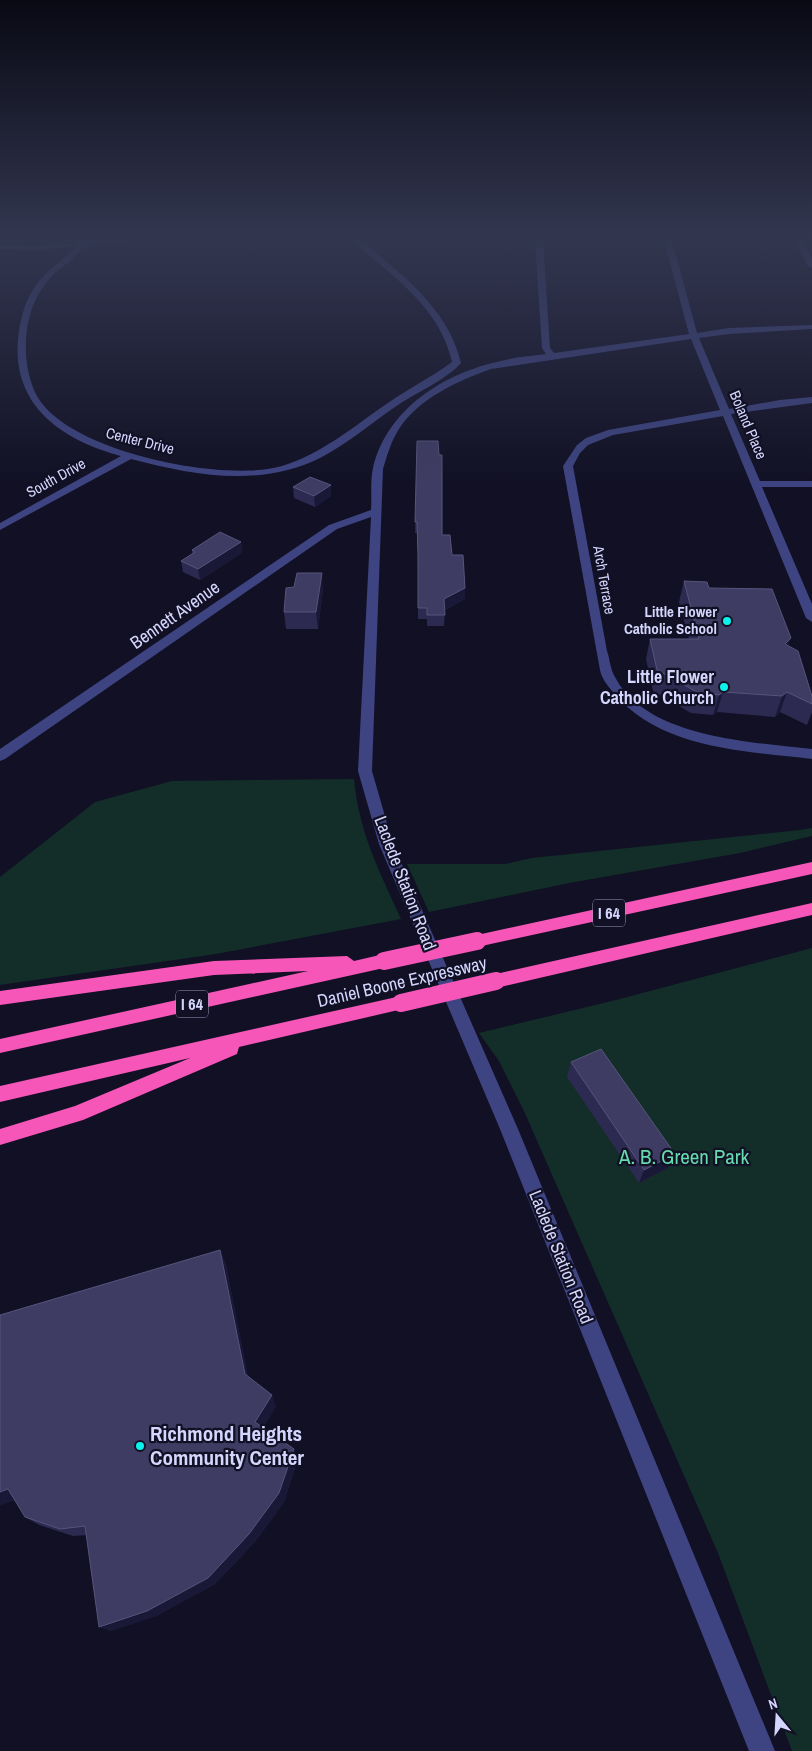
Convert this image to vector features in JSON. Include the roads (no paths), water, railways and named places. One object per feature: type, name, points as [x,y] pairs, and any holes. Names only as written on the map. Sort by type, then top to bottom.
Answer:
[{"type":"highway","name":"Daniel Boone Expressway","points":[[0,1046],[812,868]]},
{"type":"highway","name":"Daniel Boone Expressway","points":[[0,1094],[812,910]]},
{"type":"highway","points":[[0,998],[214,968],[384,961]]},
{"type":"highway","points":[[0,1137],[76,1114],[270,1033]]},
{"type":"street","name":"Center Drive","points":[[24,322],[22,374],[26,386],[38,405],[62,427],[93,445],[127,456],[242,474],[264,473],[302,462],[365,426],[406,396],[457,363],[453,341],[440,322]]},
{"type":"street","points":[[544,322],[546,348],[552,356]]},
{"type":"street","name":"Boland Place","points":[[690,322],[694,336],[812,618]]},
{"type":"street","name":"Laclede Station Road","points":[[762,1751],[509,1130],[386,844],[365,772],[374,512],[378,469],[387,441],[397,424],[433,394],[483,368],[552,356],[694,336],[760,328],[812,327]]},
{"type":"street","name":"Arch Terrace","points":[[812,400],[780,403],[611,432],[587,441],[575,451],[568,466],[601,651],[609,679],[623,698],[648,718],[673,730],[712,740],[812,754]]},
{"type":"street","name":"South Drive","points":[[0,526],[127,456]]},
{"type":"street","points":[[756,484],[812,484]]},
{"type":"street","name":"Bennett Avenue","points":[[0,756],[333,527],[374,512]]},
{"type":"street","points":[[796,577],[812,581]]},
{"type":"place","name":"Little Flower Catholic School","points":[[727,621]]},
{"type":"place","name":"Little Flower Catholic Church","points":[[724,687]]},
{"type":"place","name":"Richmond Heights Community Center","points":[[140,1446]]},
{"type":"park label","name":"A. B. Green Park","points":[[684,1157]]}]
